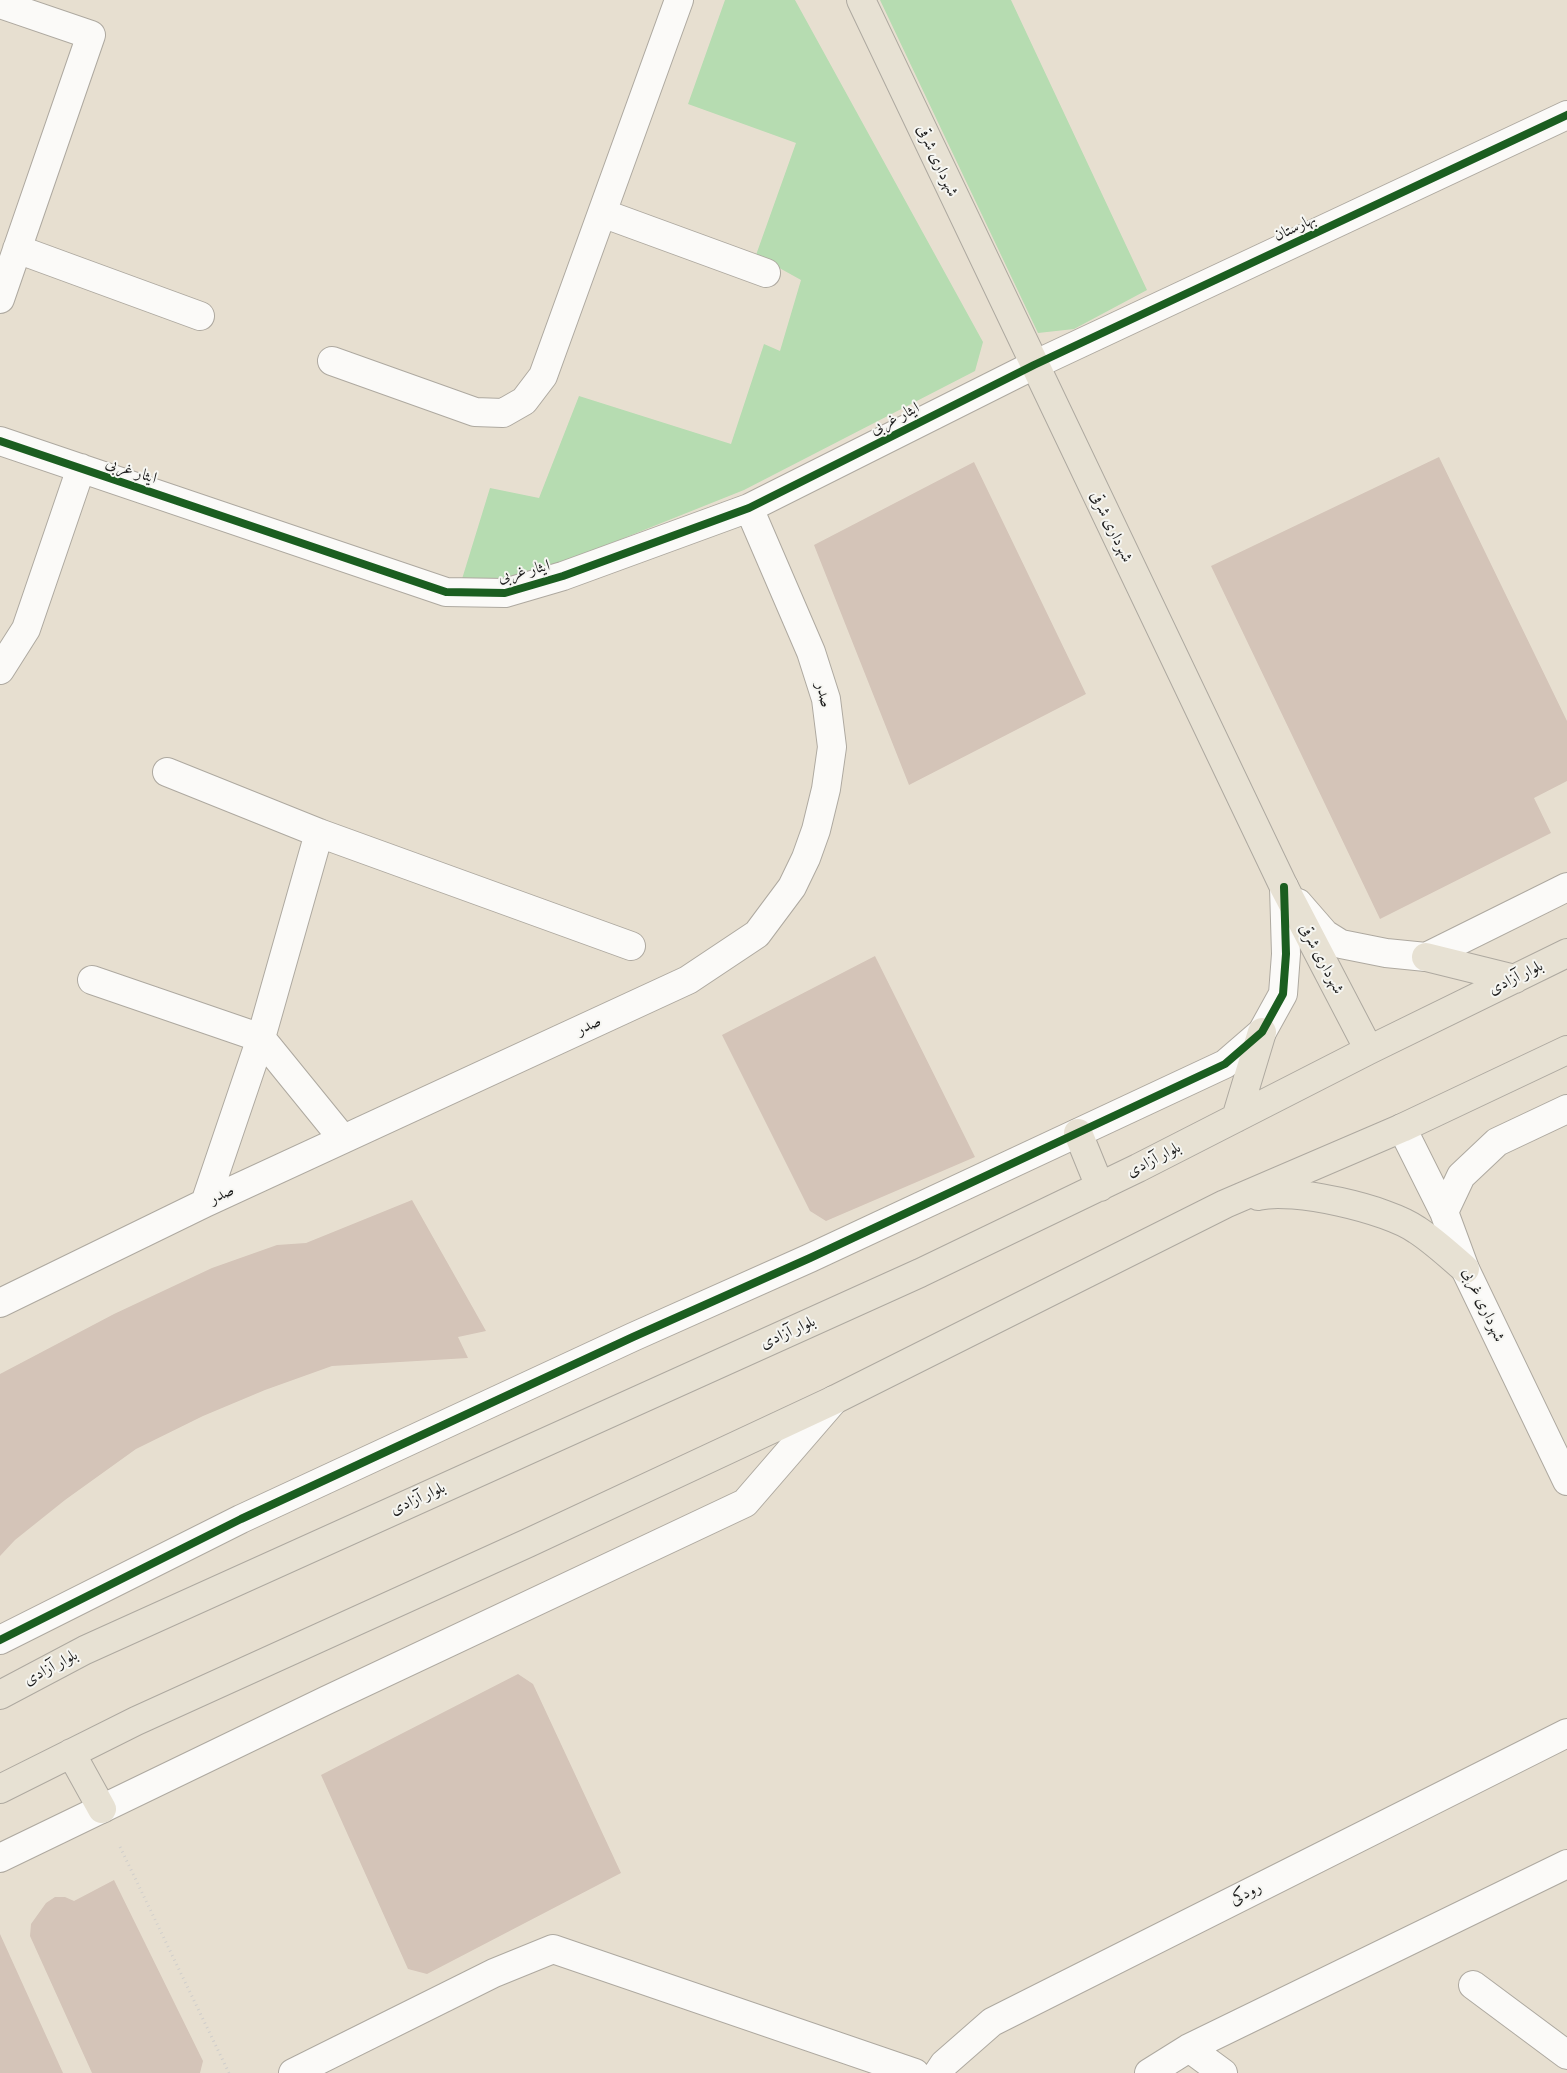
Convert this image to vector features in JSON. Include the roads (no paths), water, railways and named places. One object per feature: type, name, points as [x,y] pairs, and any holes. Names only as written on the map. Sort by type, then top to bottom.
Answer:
[{"type":"main road","name":"شهرداری شرقی","points":[[861,0],[1284,887],[1369,1050]]},
{"type":"main road","name":"بلوار آزادی","points":[[0,1695],[85,1650],[920,1273],[1100,1187],[1369,1050],[1567,953]]},
{"type":"main road","points":[[1426,957],[1514,978]]},
{"type":"main road","points":[[1236,1118],[1262,1032]]},
{"type":"main road","points":[[0,1789],[136,1721],[528,1543],[834,1400],[1225,1204],[1402,1128],[1567,1050]]},
{"type":"main road","points":[[1078,1133],[1100,1187]]},
{"type":"main road","points":[[1225,1204],[1267,1193],[1304,1195],[1388,1214],[1417,1229],[1465,1269]]},
{"type":"main road","points":[[71,1754],[102,1809]]},
{"type":"street","points":[[332,361],[475,412],[503,413],[524,401],[542,376],[602,213],[671,2]]},
{"type":"street","points":[[0,4],[91,35],[0,299]]},
{"type":"street","name":"بهارستان","points":[[1034,365],[1567,115]]},
{"type":"street","points":[[602,213],[766,273]]},
{"type":"street","points":[[17,249],[200,316]]},
{"type":"street","name":"ایثار غربی","points":[[0,441],[446,592],[505,593],[563,576],[749,508],[1034,365]]},
{"type":"street","points":[[0,670],[26,628],[81,468]]},
{"type":"street","name":"صدر","points":[[0,1303],[206,1203],[688,980],[757,934],[792,887],[806,858],[816,830],[826,789],[832,747],[826,699],[812,652],[749,508]]},
{"type":"street","points":[[167,772],[319,833],[632,946]]},
{"type":"street","points":[[206,1203],[261,1038],[319,833]]},
{"type":"street","points":[[1284,887],[1325,934],[1341,944],[1386,953],[1426,957],[1567,887]]},
{"type":"street","points":[[0,1640],[241,1519],[1225,1064],[1262,1032],[1283,994],[1286,954],[1284,887]]},
{"type":"street","points":[[92,980],[261,1038],[343,1140]]},
{"type":"street","points":[[1444,1212],[1461,1176],[1497,1142],[1567,1109]]},
{"type":"street","name":"شهرداری غربی","points":[[1402,1128],[1444,1212],[1465,1269],[1567,1481]]},
{"type":"street","points":[[0,1858],[327,1700],[745,1503],[834,1400]]},
{"type":"street","name":"رودکی","points":[[938,2073],[944,2064],[992,2022],[1567,1733]]},
{"type":"street","points":[[1149,2073],[1189,2048],[1567,1864]]},
{"type":"street","points":[[293,2073],[494,1972],[553,1949],[915,2073]]},
{"type":"street","points":[[1473,1985],[1567,2055]]},
{"type":"street","points":[[1189,2048],[1223,2073]]}]
